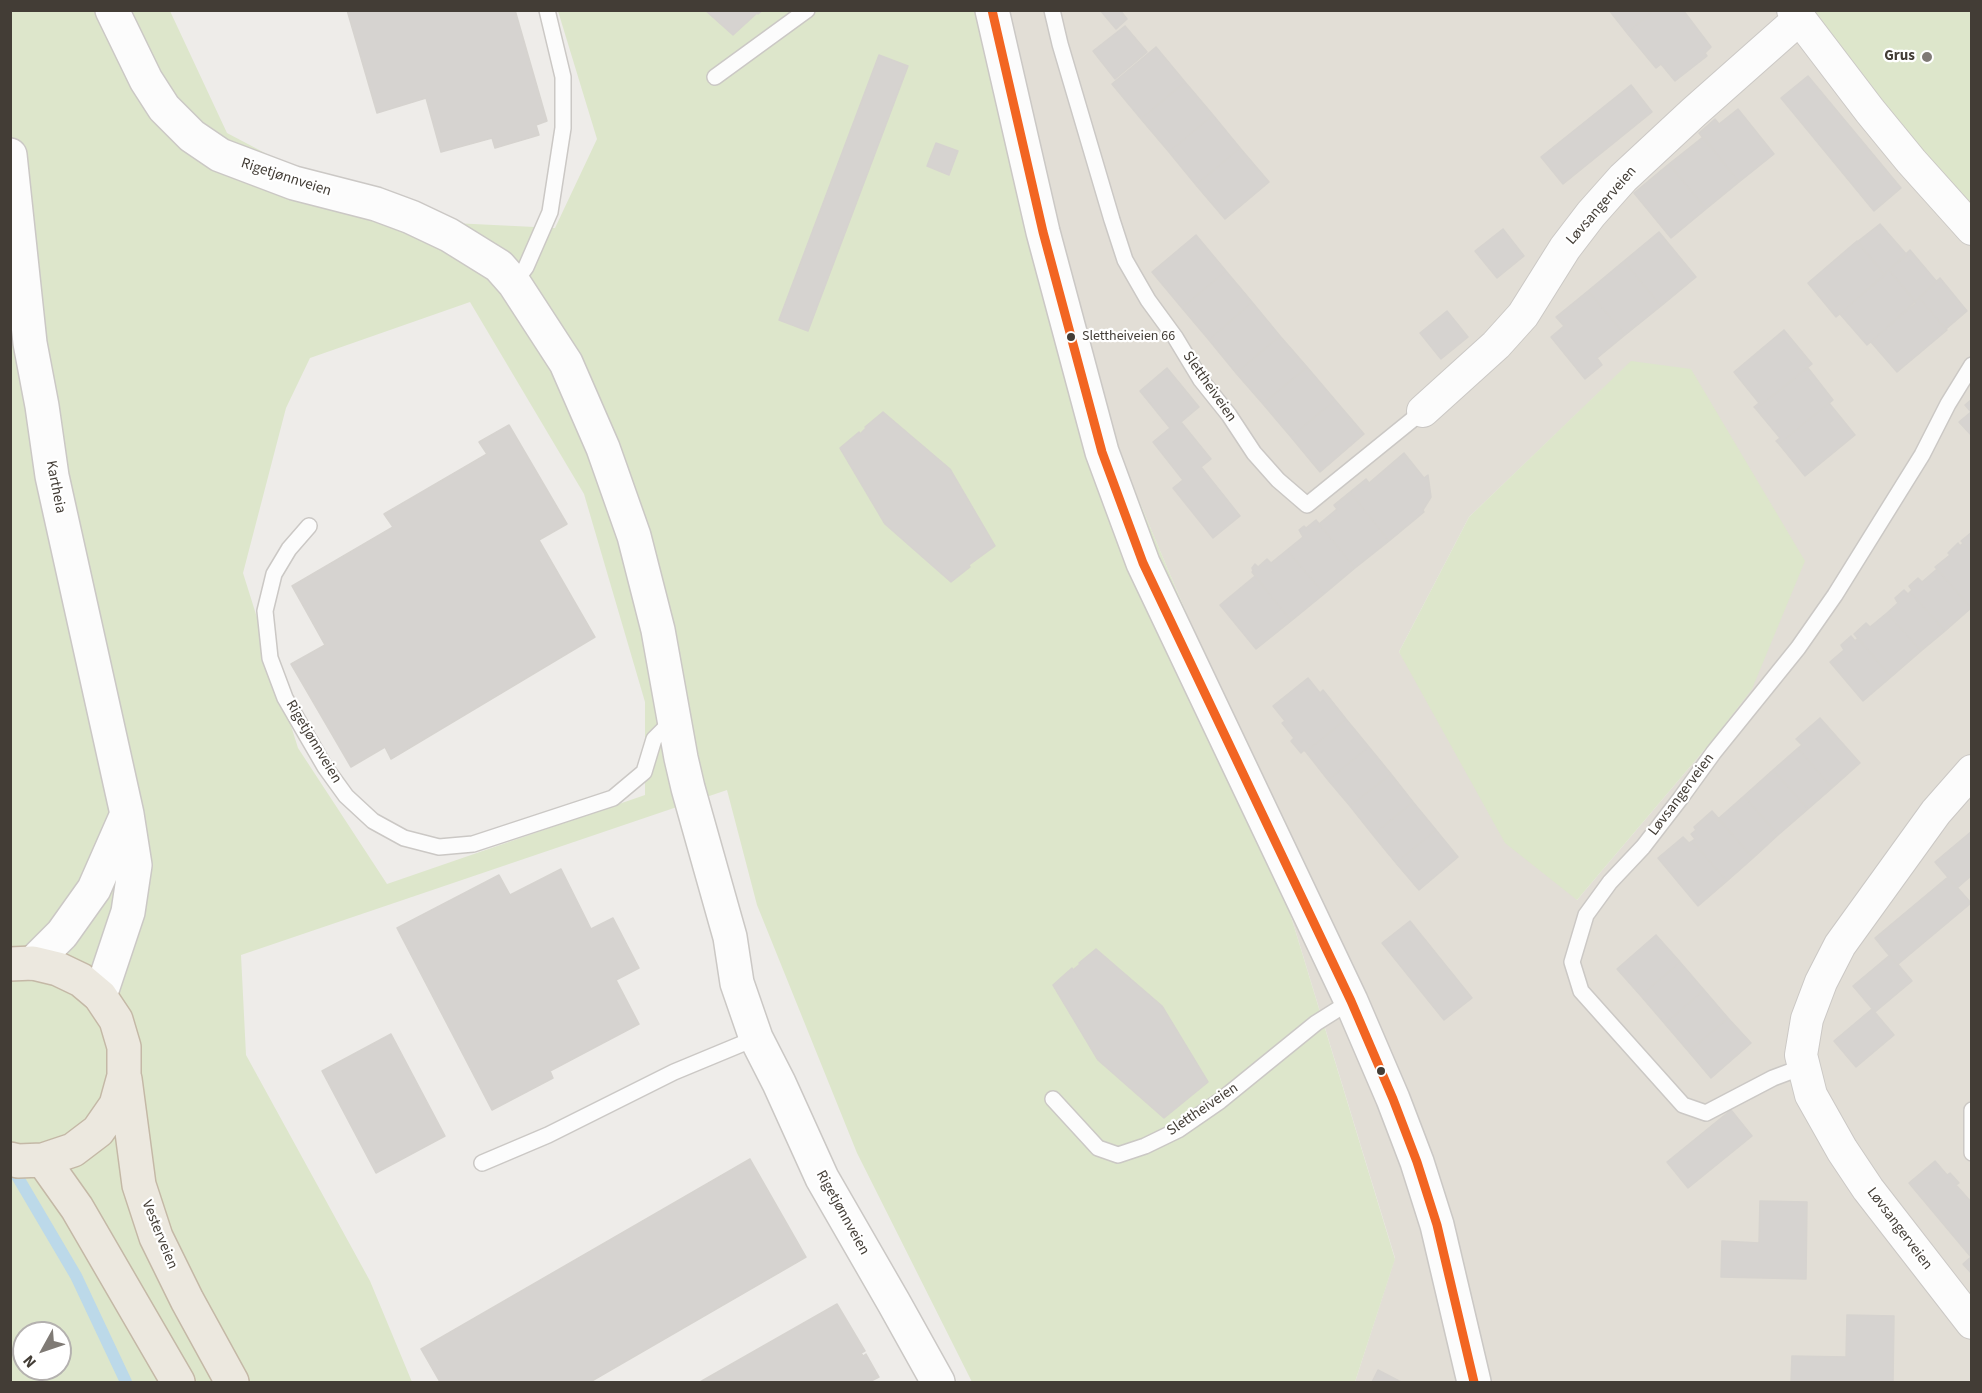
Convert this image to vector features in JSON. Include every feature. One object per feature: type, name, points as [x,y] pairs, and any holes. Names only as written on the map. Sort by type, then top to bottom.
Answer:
[{"type":"highway","points":[[21,1162],[73,1150],[98,1131],[116,1105],[124,1076],[124,1047],[116,1020],[100,996],[81,980],[58,969],[22,964]]},
{"type":"highway","name":"Vesterveien","points":[[124,1076],[139,1185],[156,1237],[232,1383]]},
{"type":"highway","points":[[21,1162],[77,1208],[178,1383]]},
{"type":"street","name":"Rigetjønnveien","points":[[112,10],[141,71],[164,108],[192,136],[220,155],[294,183],[376,204],[449,235],[499,266],[514,283],[566,363],[603,448],[634,537],[658,630],[688,788],[730,937],[737,983],[756,1038],[822,1178],[938,1383]]},
{"type":"street","points":[[992,10],[1043,232],[1102,452],[1143,562],[1351,1001],[1393,1099],[1417,1162],[1437,1225],[1474,1383]]},
{"type":"street","name":"Løvsangerveien","points":[[1423,411],[1496,345],[1523,315],[1565,248],[1623,178],[1796,15],[1870,111],[1971,229]]},
{"type":"street","name":"Kartheia","points":[[10,155],[30,343],[52,476],[126,814],[135,865],[128,912],[100,996]]},
{"type":"street","name":"Løvsangerveien","points":[[1971,771],[1936,812],[1840,945],[1821,982],[1807,1019],[1802,1055],[1811,1095],[1842,1150],[1868,1189],[1971,1323]]},
{"type":"street","points":[[22,964],[62,934],[94,889],[126,814]]},
{"type":"lane","points":[[514,283],[526,267],[550,212],[563,128],[563,77],[547,10]]},
{"type":"lane","points":[[715,77],[807,10]]},
{"type":"lane","name":"Slettheiveien","points":[[1052,10],[1060,44],[1125,260],[1148,300],[1175,337],[1201,380],[1229,415],[1254,453],[1278,480],[1307,505],[1423,411]]},
{"type":"lane","name":"Løvsangerveien","points":[[1804,1066],[1773,1078],[1706,1113],[1683,1105],[1581,991],[1572,962],[1586,915],[1798,648],[1835,595],[1922,455],[1948,404],[1971,366]]},
{"type":"lane","name":"Rigetjønnveien","points":[[309,526],[289,549],[274,574],[265,611],[270,658],[285,698],[325,767],[346,796],[373,821],[404,838],[439,847],[472,844],[613,798],[644,772],[654,739],[674,719]]},
{"type":"lane","name":"Slettheiveien","points":[[1053,1099],[1098,1148],[1118,1155],[1178,1130],[1220,1101],[1316,1023],[1351,1001]]},
{"type":"lane","points":[[482,1163],[548,1135],[674,1072],[756,1038]]},
{"type":"lane","points":[[1971,1110],[1971,1153]]},
{"type":"shaded area","points":[[986,11],[1795,11],[1971,229],[1971,1382],[1355,1382],[1395,1258],[1266,834],[1193,629],[1108,427]],"holes":[[[1631,362],[1751,689],[1717,735],[1577,900],[1399,652],[1469,517]]]},
{"type":"green space","points":[[10,11],[170,11],[227,133],[392,220],[555,228],[597,139],[558,11],[986,11],[1108,427],[1193,629],[1266,834],[1395,1259],[1355,1382],[972,1382],[857,1153],[757,905],[727,790],[241,955],[246,1055],[370,1281],[412,1382],[11,1382]],"holes":[[[470,302],[584,494],[645,702],[645,795],[387,884],[298,748],[243,573],[286,408],[310,358]]]},
{"type":"green space","points":[[1795,11],[1971,11],[1971,229]]},
{"type":"green space","points":[[1631,361],[1691,369],[1805,561],[1752,689],[1717,735],[1577,900],[1505,843],[1399,652],[1469,517]]},
{"type":"building","points":[[347,10],[515,10],[547,121],[536,125],[539,135],[495,148],[492,138],[441,152],[426,98],[377,113]]},
{"type":"building","points":[[705,10],[763,10],[733,35]]},
{"type":"building","points":[[1100,10],[1120,10],[1127,19],[1116,29]]},
{"type":"building","points":[[1609,10],[1654,10],[1627,33]]},
{"type":"building","points":[[1654,10],[1683,10],[1711,47],[1705,53],[1707,56],[1675,81],[1661,64],[1656,68],[1627,33]]},
{"type":"building","points":[[1125,26],[1147,52],[1115,79],[1093,51]]},
{"type":"building","points":[[1156,47],[1185,82],[1141,119],[1112,84]]},
{"type":"building","points":[[879,55],[908,66],[808,331],[779,320]]},
{"type":"building","points":[[1808,76],[1901,188],[1874,211],[1781,98]]},
{"type":"building","points":[[1185,82],[1213,115],[1169,152],[1141,119]]},
{"type":"building","points":[[1631,85],[1652,112],[1563,184],[1541,157]]},
{"type":"building","points":[[1738,109],[1774,154],[1739,182],[1699,133],[1715,119],[1719,124]]},
{"type":"building","points":[[1213,115],[1240,148],[1196,185],[1169,152]]},
{"type":"building","points":[[1703,137],[1739,182],[1706,209],[1669,164]]},
{"type":"building","points":[[936,143],[958,151],[949,175],[927,166]]},
{"type":"building","points":[[1240,148],[1269,182],[1225,219],[1196,185]]},
{"type":"building","points":[[1669,164],[1706,209],[1671,238],[1634,193]]},
{"type":"building","points":[[1880,224],[1907,255],[1884,274],[1857,242]]},
{"type":"building","points":[[1503,229],[1524,256],[1497,278],[1475,251]]},
{"type":"building","points":[[1659,232],[1696,277],[1661,306],[1624,261]]},
{"type":"building","points":[[1196,235],[1226,271],[1182,308],[1152,272]]},
{"type":"building","points":[[1857,241],[1885,275],[1836,317],[1808,283]]},
{"type":"building","points":[[1910,250],[1937,282],[1915,301],[1889,270]]},
{"type":"building","points":[[1624,261],[1661,306],[1625,335],[1588,291]]},
{"type":"building","points":[[1889,270],[1916,303],[1867,345],[1840,314]]},
{"type":"building","points":[[1226,271],[1252,302],[1209,340],[1182,308]]},
{"type":"building","points":[[1940,278],[1967,311],[1946,329],[1919,298]]},
{"type":"building","points":[[1588,291],[1625,335],[1597,358],[1602,365],[1585,379],[1551,337],[1564,326],[1556,317]]},
{"type":"building","points":[[1919,298],[1947,330],[1897,372],[1871,342]]},
{"type":"building","points":[[1252,302],[1280,336],[1236,373],[1209,340]]},
{"type":"building","points":[[1447,311],[1468,337],[1441,359],[1420,333]]},
{"type":"building","points":[[1784,330],[1812,364],[1756,409],[1754,407],[1759,403],[1734,372]]},
{"type":"building","points":[[1280,336],[1307,367],[1263,404],[1236,373]]},
{"type":"building","points":[[1307,367],[1335,400],[1291,437],[1263,404]]},
{"type":"building","points":[[1167,368],[1199,407],[1181,422],[1211,459],[1201,467],[1240,516],[1213,538],[1173,488],[1183,480],[1153,442],[1170,428],[1140,391]]},
{"type":"building","points":[[1808,368],[1833,400],[1779,444],[1776,441],[1780,438],[1756,409]]},
{"type":"building","points":[[1972,399],[1972,436],[1959,422],[1971,412],[1965,405]]},
{"type":"building","points":[[1335,400],[1364,434],[1320,472],[1291,437]]},
{"type":"building","points":[[1829,403],[1855,435],[1805,476],[1779,444]]},
{"type":"building","points":[[883,412],[950,469],[995,546],[951,582],[885,524],[840,448],[859,432],[860,434]]},
{"type":"building","points":[[509,425],[567,524],[539,540],[595,637],[391,759],[385,747],[351,767],[291,664],[325,645],[292,586],[393,527],[384,514],[487,454],[479,442]]},
{"type":"building","points":[[1404,453],[1424,478],[1428,475],[1431,497],[1424,512],[1389,541],[1350,492],[1366,479],[1369,483]]},
{"type":"building","points":[[1350,492],[1389,541],[1355,568],[1319,524],[1337,509],[1334,505]]},
{"type":"building","points":[[1316,520],[1355,568],[1324,594],[1287,550],[1303,537],[1299,530],[1304,526],[1306,528]]},
{"type":"building","points":[[1972,532],[1972,552],[1961,541]]},
{"type":"building","points":[[1958,543],[1960,546],[1963,543],[1972,552],[1971,608],[1935,567],[1950,555],[1948,553]]},
{"type":"building","points":[[1287,550],[1324,594],[1291,621],[1252,572],[1255,564],[1258,567],[1267,559],[1271,563]]},
{"type":"building","points":[[1937,569],[1971,608],[1945,631],[1910,592],[1912,590],[1909,586],[1918,578],[1922,582]]},
{"type":"building","points":[[1255,576],[1291,621],[1256,649],[1220,605]]},
{"type":"building","points":[[1904,590],[1908,594],[1910,592],[1945,631],[1921,651],[1887,613],[1898,603],[1895,598]]},
{"type":"building","points":[[1887,613],[1921,651],[1891,677],[1854,634],[1866,623],[1870,627]]},
{"type":"building","points":[[1851,636],[1855,641],[1858,638],[1891,677],[1863,701],[1830,662],[1844,650],[1841,645]]},
{"type":"building","points":[[1308,678],[1320,693],[1323,690],[1346,719],[1306,752],[1304,750],[1301,753],[1291,741],[1294,738],[1282,723],[1285,721],[1273,706]]},
{"type":"building","points":[[1820,718],[1860,763],[1832,788],[1798,748],[1802,745],[1796,739]]},
{"type":"building","points":[[1346,719],[1369,747],[1328,780],[1306,752]]},
{"type":"building","points":[[1369,747],[1391,774],[1350,806],[1328,780]]},
{"type":"building","points":[[1798,748],[1832,788],[1808,809],[1773,770]]},
{"type":"building","points":[[1773,770],[1808,809],[1778,835],[1744,796]]},
{"type":"building","points":[[1391,774],[1413,802],[1373,835],[1350,806]]},
{"type":"building","points":[[1744,796],[1778,835],[1753,858],[1718,819]]},
{"type":"building","points":[[1413,802],[1436,830],[1396,863],[1373,835]]},
{"type":"building","points":[[1712,811],[1753,858],[1727,881],[1692,841],[1695,839],[1691,834],[1696,830],[1694,827]]},
{"type":"building","points":[[1436,830],[1458,857],[1419,890],[1396,863]]},
{"type":"building","points":[[1972,831],[1972,875],[1957,888],[1935,862]]},
{"type":"building","points":[[1683,837],[1689,843],[1692,841],[1727,881],[1698,906],[1658,858]]},
{"type":"building","points":[[561,869],[591,929],[613,918],[639,968],[616,980],[639,1024],[550,1071],[553,1078],[492,1110],[397,928],[499,875],[510,895]]},
{"type":"building","points":[[1948,877],[1971,903],[1897,965],[1875,938]]},
{"type":"building","points":[[1410,921],[1472,998],[1444,1020],[1382,943]]},
{"type":"building","points":[[1656,935],[1680,962],[1641,996],[1617,969]]},
{"type":"building","points":[[1096,949],[1162,1006],[1208,1082],[1164,1118],[1098,1060],[1053,985]]},
{"type":"building","points":[[1890,955],[1912,981],[1875,1012],[1853,986]]},
{"type":"building","points":[[1680,962],[1704,990],[1665,1024],[1641,996]]},
{"type":"building","points":[[1704,990],[1728,1018],[1689,1052],[1665,1024]]},
{"type":"building","points":[[1872,1009],[1894,1035],[1856,1067],[1834,1041]]},
{"type":"building","points":[[1728,1018],[1751,1043],[1711,1078],[1689,1052]]},
{"type":"building","points":[[391,1034],[445,1136],[376,1173],[322,1071]]},
{"type":"building","points":[[1731,1110],[1752,1136],[1688,1188],[1667,1162]]},
{"type":"building","points":[[750,1159],[806,1257],[590,1382],[440,1382],[421,1349]]},
{"type":"building","points":[[1935,1161],[1947,1175],[1950,1173],[1959,1183],[1956,1185],[1972,1203],[1972,1274],[1963,1264],[1971,1257],[1909,1183]]},
{"type":"building","points":[[1760,1201],[1807,1202],[1806,1279],[1721,1277],[1722,1241],[1759,1243]]},
{"type":"building","points":[[837,1304],[865,1351],[861,1353],[863,1356],[866,1354],[879,1377],[869,1382],[700,1382]]},
{"type":"building","points":[[1847,1315],[1894,1316],[1893,1382],[1791,1382],[1792,1356],[1846,1357]]},
{"type":"building","points":[[1378,1370],[1401,1382],[1372,1382]]},
{"type":"waterway","points":[[10,1164],[76,1276],[126,1382]]},
{"type":"transit line","points":[[992,10],[1043,232],[1102,452],[1143,563],[1351,1001],[1393,1099],[1417,1162],[1437,1225],[1474,1382]]},
{"type":"place","name":"Grus","points":[[1927,57]]},
{"type":"place","name":"Slettheiveien 66","points":[[1071,337]]}]
